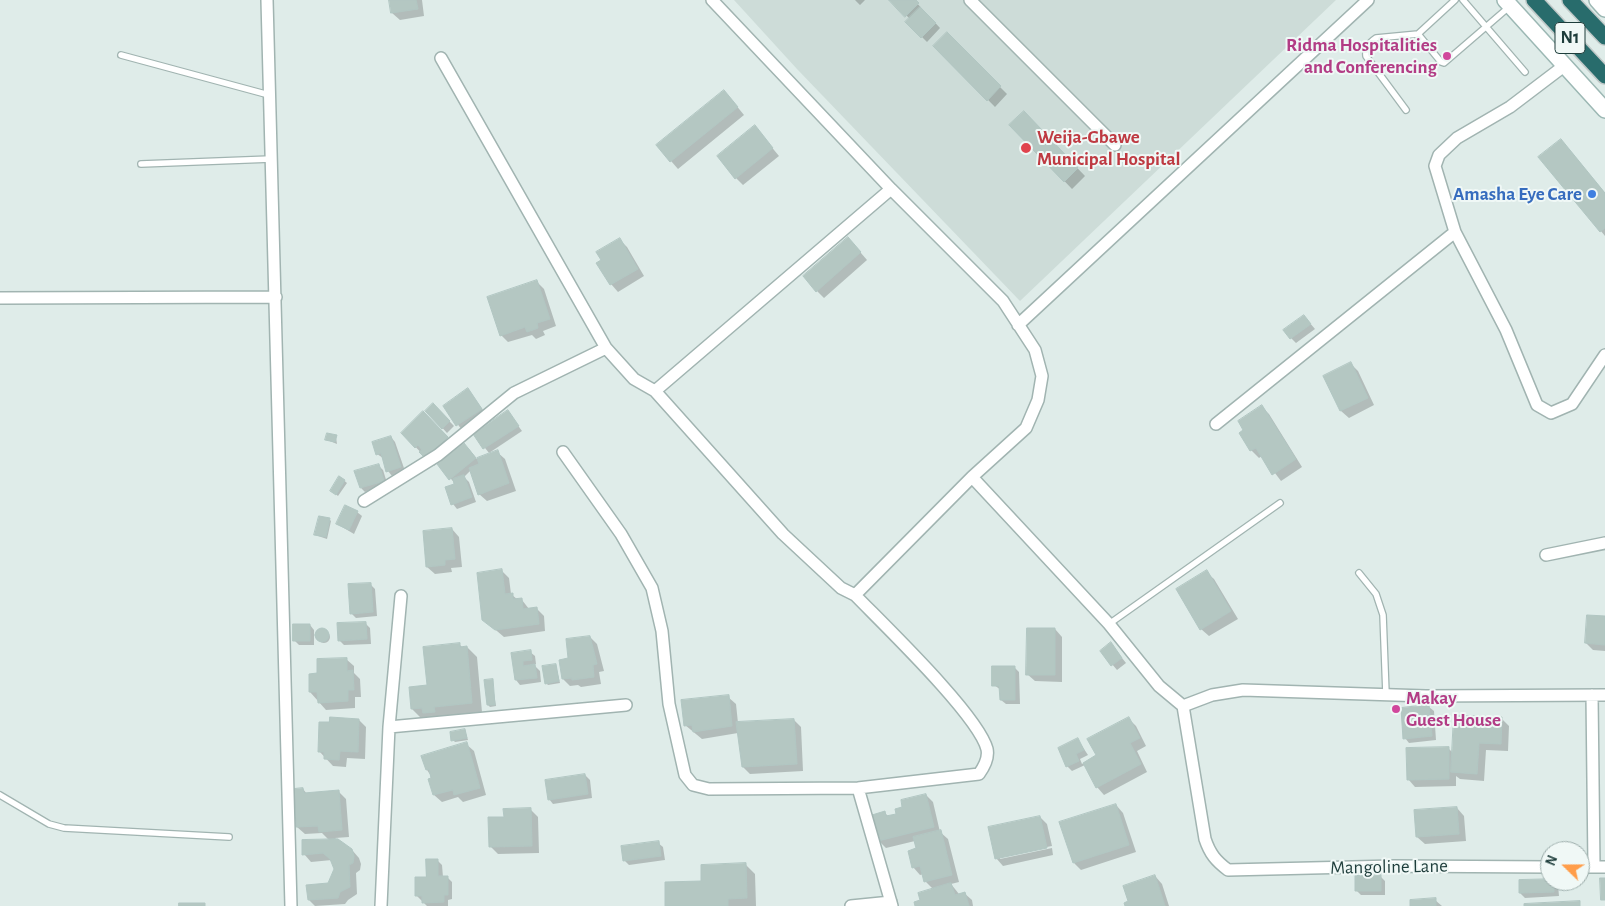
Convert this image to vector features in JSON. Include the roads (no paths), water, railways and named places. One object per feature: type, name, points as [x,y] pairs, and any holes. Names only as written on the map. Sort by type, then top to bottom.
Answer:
[{"type":"highway","name":"N1","points":[[1534,0],[1605,76]]},
{"type":"highway","name":"N1","points":[[1570,0],[1605,37]]},
{"type":"street","points":[[267,0],[291,906]]},
{"type":"street","points":[[712,0],[891,189],[1002,301],[1035,350],[1042,376],[1038,400],[1026,428],[972,477],[855,595]]},
{"type":"street","points":[[970,0],[1115,145]]},
{"type":"street","points":[[1018,325],[1368,0]]},
{"type":"street","points":[[1597,0],[1605,9]]},
{"type":"street","points":[[1508,3],[1605,110]]},
{"type":"street","points":[[441,58],[606,348],[634,379],[655,391],[783,534],[840,588],[855,595],[954,700],[975,727],[987,750],[986,764],[979,774],[960,778],[858,788],[709,789],[693,785],[685,774],[669,704],[662,632],[652,588],[621,534],[563,452]]},
{"type":"street","points":[[1564,66],[1510,107],[1457,138],[1439,156],[1435,166],[1455,232],[1506,330],[1537,405],[1551,413],[1572,404],[1605,355]]},
{"type":"street","points":[[655,391],[891,189]]},
{"type":"street","points":[[1216,424],[1455,232]]},
{"type":"street","points":[[0,298],[276,297]]},
{"type":"street","points":[[364,501],[438,455],[514,393],[606,348]]},
{"type":"street","points":[[972,477],[1109,624],[1159,686],[1184,706],[1212,695],[1243,690],[1386,694],[1605,695]]},
{"type":"street","points":[[1546,555],[1605,543]]},
{"type":"street","points":[[381,906],[389,727],[401,596]]},
{"type":"street","points":[[1592,695],[1600,867]]},
{"type":"street","points":[[389,727],[626,705]]},
{"type":"street","name":"Mangoline Lane","points":[[1184,706],[1206,839],[1210,853],[1216,862],[1228,870],[1394,866],[1540,867]]},
{"type":"street","points":[[851,906],[891,904],[858,788]]},
{"type":"lane","points":[[1406,110],[1366,56],[1367,46],[1376,38],[1418,34],[1455,0]]},
{"type":"lane","points":[[1463,0],[1525,72]]},
{"type":"lane","points":[[1418,34],[1441,62],[1444,63],[1488,28],[1508,3]]},
{"type":"lane","points":[[121,55],[270,95]]},
{"type":"lane","points":[[141,164],[271,159]]},
{"type":"lane","points":[[1109,624],[1280,504]]},
{"type":"lane","points":[[1359,573],[1376,594],[1383,615],[1386,694]]},
{"type":"lane","points":[[0,795],[49,824],[64,828],[229,837]]},
{"type":"place","name":"Ridma Hospitalities and Conferencing","points":[[1447,56]]},
{"type":"place","name":"Weija-Gbawe Municipal Hospital","points":[[1026,148]]},
{"type":"place","name":"Amasha Eye Care","points":[[1592,194]]},
{"type":"place","name":"Makay Guest House","points":[[1396,709]]}]
